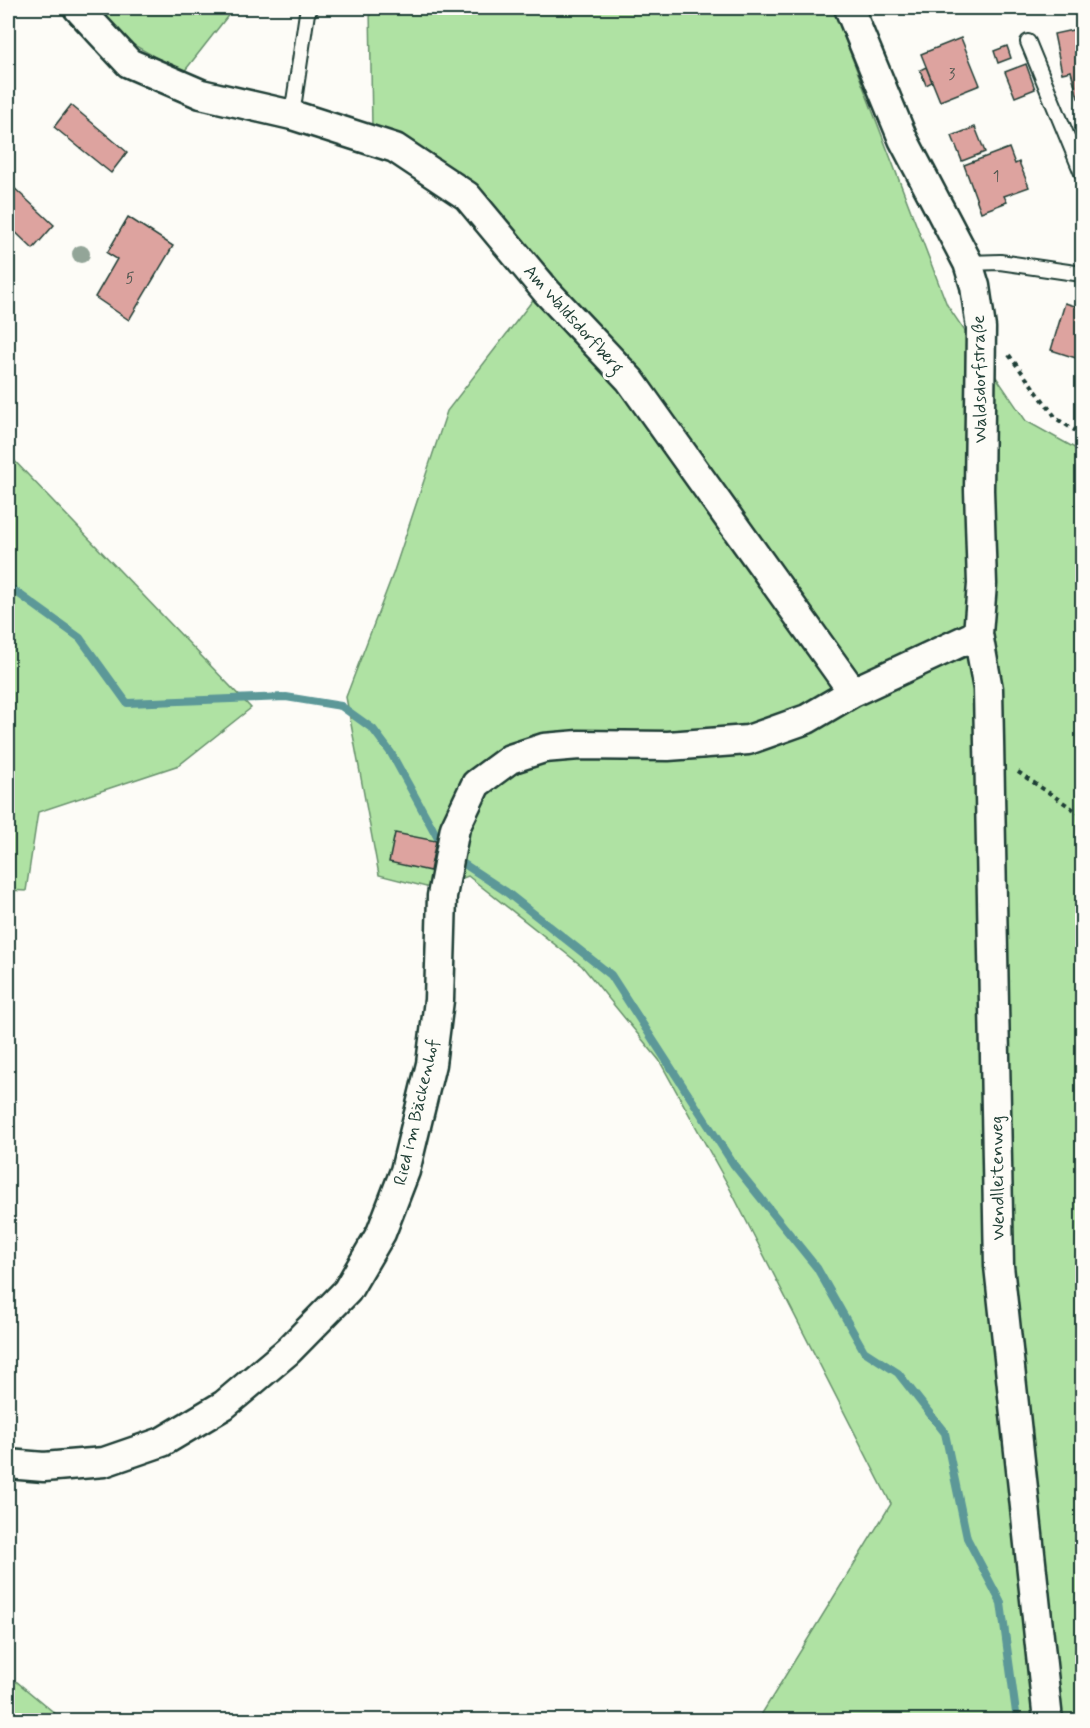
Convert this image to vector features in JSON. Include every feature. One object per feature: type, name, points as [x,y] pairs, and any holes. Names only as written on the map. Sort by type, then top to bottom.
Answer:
[{"type":"street","name":"Am Waldsdorfberg","points":[[78,8],[129,63],[201,94],[292,115],[395,148],[467,196],[547,292],[630,380],[853,692]]},
{"type":"street","name":"Waldsdorfstraße","points":[[849,8],[903,139],[968,263],[975,286],[981,328],[979,490],[982,584],[978,634]]},
{"type":"street","points":[[853,692],[978,634]]},
{"type":"street","name":"Wendlleitenweg","points":[[978,634],[988,689],[999,1266],[1048,1720]]},
{"type":"street","name":"Ried im Bäckenhof","points":[[8,1464],[44,1467],[104,1462],[162,1442],[224,1405],[288,1351],[346,1291],[381,1233],[405,1171],[431,1064],[439,1000],[442,896],[455,828],[476,784],[510,759],[544,748],[579,745],[668,746],[748,741],[807,719],[853,692]]},
{"type":"lane","points":[[292,115],[307,13],[311,8]]},
{"type":"lane","points":[[1028,42],[1083,174]]},
{"type":"lane","points":[[968,263],[1000,262],[1083,274]]},
{"type":"path","points":[[981,328],[1008,354],[1057,419],[1083,435]]},
{"type":"path","points":[[988,752],[1083,815]]},
{"type":"green space","points":[[93,8],[234,8],[183,73],[113,33]]},
{"type":"green space","points":[[370,8],[833,8],[947,305],[1026,421],[1082,452],[1082,1720],[758,1720],[891,1504],[728,1185],[659,1060],[582,966],[468,876],[434,889],[379,875],[346,697],[393,574],[447,411],[553,274],[498,216],[372,127]]},
{"type":"green space","points":[[8,454],[251,708],[179,765],[38,812],[26,891],[8,890]]},
{"type":"green space","points":[[8,1679],[17,1682],[63,1720],[8,1720]]},
{"type":"building","points":[[1082,28],[1082,97],[1078,98],[1071,71],[1062,73],[1054,34]]},
{"type":"building","points":[[961,38],[980,85],[940,101],[921,54]]},
{"type":"building","points":[[1007,46],[1011,58],[998,63],[994,51]]},
{"type":"building","points":[[1026,64],[1035,89],[1015,97],[1005,72]]},
{"type":"building","points":[[926,67],[932,82],[926,85],[920,70]]},
{"type":"building","points":[[71,105],[127,152],[111,173],[54,127]]},
{"type":"building","points":[[975,127],[985,152],[962,161],[952,136]]},
{"type":"building","points":[[1009,148],[1015,164],[1019,162],[1029,187],[1004,196],[1007,202],[981,212],[964,165]]},
{"type":"building","points":[[11,185],[54,225],[33,249],[8,225],[8,189]]},
{"type":"building","points":[[128,217],[173,246],[129,320],[95,297],[117,259],[107,253]]},
{"type":"building","points":[[1065,303],[1082,308],[1082,360],[1051,350]]},
{"type":"building","points":[[395,833],[436,841],[430,871],[389,862]]},
{"type":"waterway","points":[[8,586],[80,638],[127,703],[286,697],[341,706],[373,729],[391,753],[440,842]]},
{"type":"waterway","points":[[458,860],[505,891],[611,975],[734,1165],[817,1268],[864,1351],[898,1373],[945,1433],[967,1538],[1001,1603],[1017,1720]]}]
